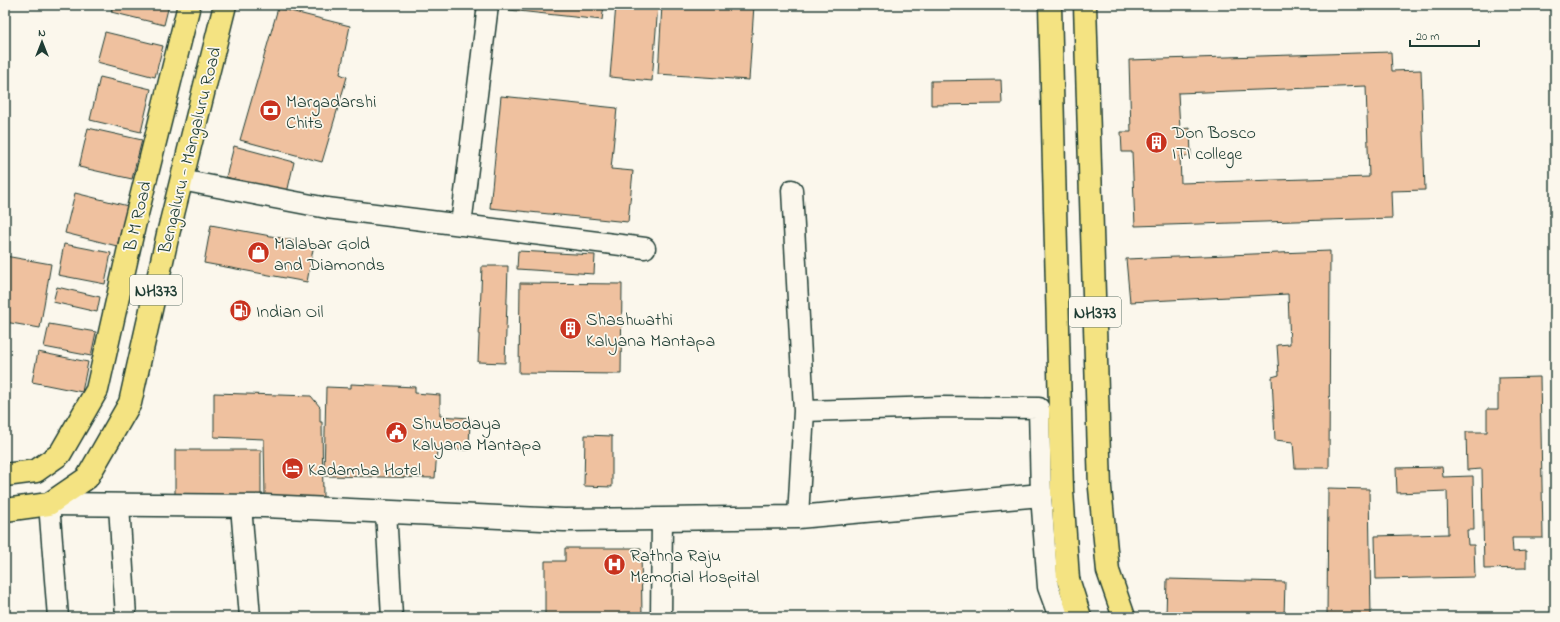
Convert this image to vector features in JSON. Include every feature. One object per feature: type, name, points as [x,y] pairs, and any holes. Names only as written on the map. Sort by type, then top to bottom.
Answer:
[{"type":"highway","name":"B M Road","points":[[5,475],[36,471],[60,454],[97,390],[189,5]]},
{"type":"highway","name":"Bengaluru - Mangaluru Road","points":[[5,510],[48,504],[86,478],[130,403],[225,5]]},
{"type":"highway","name":"NH373","points":[[1050,5],[1062,491],[1068,579],[1080,617]]},
{"type":"highway","name":"NH373","points":[[1085,5],[1100,488],[1108,571],[1124,617]]},
{"type":"highway","points":[[111,329],[145,336]]},
{"type":"street","points":[[461,224],[488,5]]},
{"type":"street","points":[[182,180],[327,208],[645,248]]},
{"type":"street","points":[[792,190],[804,411],[798,517]]},
{"type":"street","points":[[804,411],[940,407],[1040,408],[1041,495],[1048,587],[1059,617]]},
{"type":"street","points":[[58,617],[48,504],[241,506],[386,511],[564,520],[798,517],[1041,495]]},
{"type":"street","points":[[119,505],[126,617]]},
{"type":"street","points":[[241,506],[250,617]]},
{"type":"street","points":[[386,511],[392,617]]},
{"type":"street","points":[[661,617],[662,519]]},
{"type":"building","points":[[113,5],[169,5],[164,25],[111,12]]},
{"type":"building","points":[[510,5],[604,5],[602,20],[509,10]]},
{"type":"building","points":[[616,5],[658,5],[652,81],[610,77]]},
{"type":"building","points":[[662,5],[754,5],[749,80],[658,74]]},
{"type":"building","points":[[278,8],[350,26],[340,74],[347,77],[322,162],[240,140]]},
{"type":"building","points":[[105,32],[163,46],[155,77],[97,62]]},
{"type":"building","name":"Don Bosco ITI college","points":[[1391,52],[1392,71],[1421,70],[1425,190],[1391,191],[1392,218],[1135,226],[1132,152],[1122,152],[1121,132],[1131,132],[1129,60]],"holes":[[[1366,86],[1369,177],[1181,183],[1180,156],[1191,156],[1190,128],[1180,129],[1178,93]]]},
{"type":"building","points":[[100,77],[151,89],[141,132],[90,120]]},
{"type":"building","points":[[1001,80],[1002,104],[931,105],[931,81]]},
{"type":"building","points":[[501,96],[617,108],[611,169],[633,171],[628,222],[490,208]]},
{"type":"building","points":[[88,128],[142,140],[132,179],[79,167]]},
{"type":"building","points":[[234,146],[294,162],[287,193],[226,177]]},
{"type":"building","points":[[75,193],[128,206],[117,246],[65,233]]},
{"type":"building","name":"Malabar Gold and Diamonds","points":[[211,225],[314,244],[307,282],[204,263]]},
{"type":"building","points":[[64,244],[111,253],[105,284],[58,275]]},
{"type":"building","points":[[518,251],[595,255],[594,274],[517,269]]},
{"type":"building","points":[[1330,251],[1329,468],[1295,468],[1293,442],[1275,440],[1272,377],[1279,375],[1277,345],[1290,344],[1288,294],[1130,302],[1126,259]]},
{"type":"building","points":[[5,256],[51,264],[40,328],[5,322]]},
{"type":"building","points":[[482,266],[508,266],[505,363],[478,362]]},
{"type":"building","name":"Shashwathi Kalyana Mantapa","points":[[520,283],[622,284],[621,374],[519,373]]},
{"type":"building","points":[[57,287],[100,297],[97,312],[53,302]]},
{"type":"building","points":[[49,324],[96,332],[91,356],[44,347]]},
{"type":"building","points":[[38,352],[88,362],[82,392],[32,382]]},
{"type":"building","points":[[1540,377],[1543,538],[1512,538],[1513,552],[1526,551],[1526,568],[1484,569],[1482,469],[1467,470],[1466,432],[1487,432],[1487,409],[1498,409],[1498,378]]},
{"type":"building","name":"Shubodaya Kalyana Mantapa","points":[[351,384],[415,387],[415,393],[440,395],[440,416],[470,418],[469,450],[437,449],[435,478],[324,476],[326,387],[351,388]]},
{"type":"building","name":"Kadamba Hotel","points":[[214,393],[311,396],[320,407],[320,422],[322,422],[323,498],[265,498],[264,439],[214,437]]},
{"type":"building","points":[[585,435],[612,436],[612,487],[584,486]]},
{"type":"building","points":[[175,450],[261,450],[261,495],[175,495]]},
{"type":"building","points":[[1442,467],[1443,477],[1473,476],[1474,530],[1467,530],[1468,545],[1474,545],[1475,577],[1376,579],[1375,536],[1448,534],[1447,491],[1397,493],[1396,468]]},
{"type":"building","points":[[1328,488],[1369,489],[1371,617],[1327,617]]},
{"type":"building","points":[[565,548],[641,548],[642,617],[545,617],[545,561],[565,561]]},
{"type":"building","points":[[1167,579],[1285,582],[1284,617],[1166,617]]},
{"type":"place","name":"Margadarshi Chits","points":[[271,111]]},
{"type":"place","name":"Don Bosco ITI college","points":[[1156,142]]},
{"type":"place","name":"Malabar Gold and Diamonds","points":[[259,253]]},
{"type":"place","name":"Indian Oil","points":[[240,311]]},
{"type":"place","name":"Shashwathi Kalyana Mantapa","points":[[570,329]]},
{"type":"place","name":"Shubodaya Kalyana Mantapa","points":[[397,433]]},
{"type":"place","name":"Kadamba Hotel","points":[[293,469]]},
{"type":"place","name":"Rathna Raju Memorial Hospital","points":[[614,565]]}]
